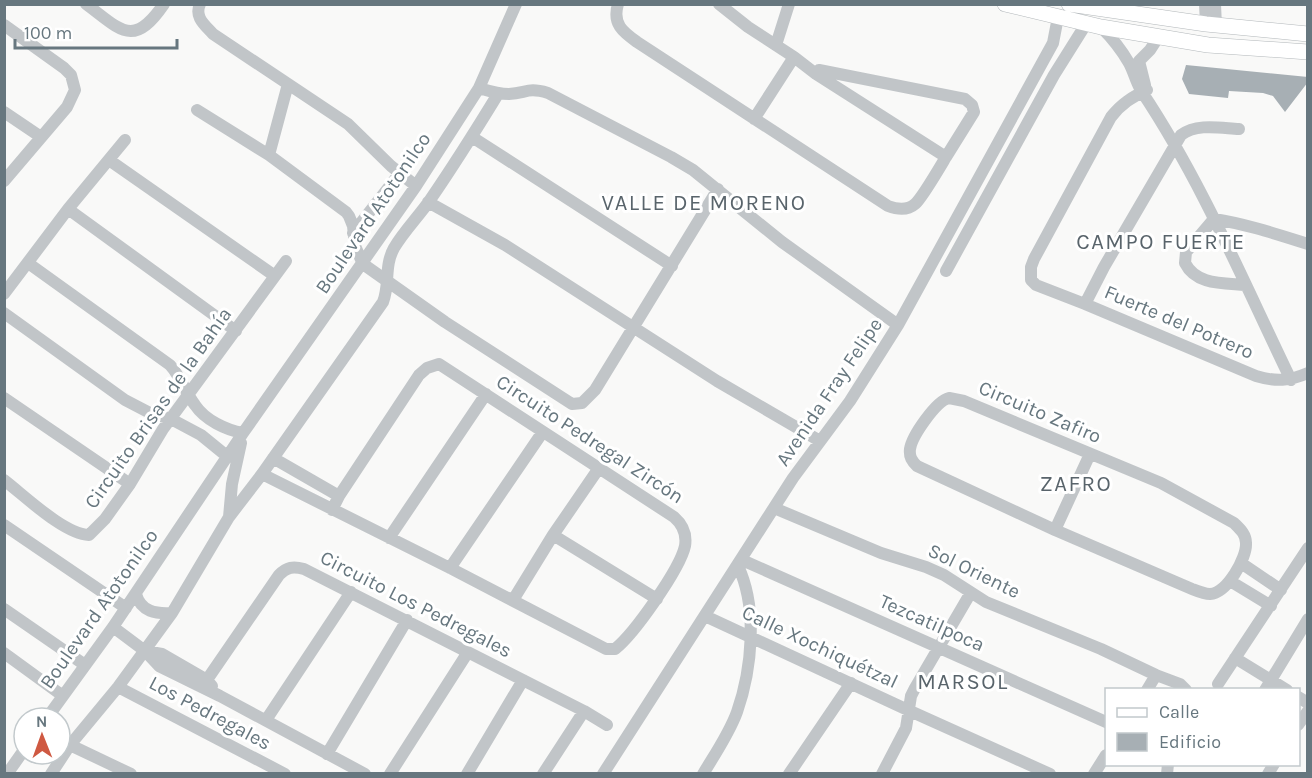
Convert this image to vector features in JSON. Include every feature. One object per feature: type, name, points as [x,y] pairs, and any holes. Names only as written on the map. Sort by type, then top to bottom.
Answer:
[{"type":"main road","points":[[1005,4],[1086,24],[1208,45],[1308,52]]},
{"type":"main road","points":[[1069,4],[1211,25],[1308,34]]},
{"type":"street","points":[[86,4],[120,30],[130,32],[148,25],[164,4]]},
{"type":"street","points":[[200,4],[197,12],[199,17],[213,34],[348,124],[416,186]]},
{"type":"street","name":"Boulevard Atotonilco","points":[[56,706],[136,594],[243,433],[416,186],[479,88],[516,4]]},
{"type":"street","points":[[618,4],[616,20],[621,30],[888,206],[897,209],[915,204],[974,112],[972,105],[965,99],[819,70],[816,74]]},
{"type":"street","points":[[720,4],[748,27],[795,57],[816,74],[946,157]]},
{"type":"street","points":[[1205,4],[1211,25]]},
{"type":"street","points":[[1211,25],[1215,4]]},
{"type":"street","points":[[776,45],[787,5]]},
{"type":"street","name":"Avenida Fray Felipe","points":[[603,774],[774,508],[850,401],[898,325],[1053,43],[1058,17]]},
{"type":"street","points":[[946,271],[1054,75],[1086,24]]},
{"type":"street","points":[[4,25],[64,68],[71,75],[75,90],[67,107],[4,181]]},
{"type":"street","points":[[1101,27],[1135,63],[1142,77],[1146,94],[1214,219],[1291,380]]},
{"type":"street","points":[[1135,63],[1150,50],[1159,36]]},
{"type":"street","points":[[754,119],[795,57]]},
{"type":"street","points":[[269,155],[288,84]]},
{"type":"street","points":[[479,88],[498,94],[533,89],[562,99],[671,157],[718,189],[782,242],[898,325]]},
{"type":"street","points":[[229,517],[383,302],[387,292],[387,263],[393,249],[428,202],[498,94]]},
{"type":"street","name":"Fuerte del Potrero","points":[[1146,94],[1119,106],[1111,117],[1034,259],[1030,274],[1031,280],[1036,285],[1256,376],[1280,381],[1291,380],[1308,373]]},
{"type":"street","points":[[196,110],[269,155],[346,212],[349,216],[355,246],[363,264],[445,322],[572,404],[582,403],[594,390],[718,189]]},
{"type":"street","points":[[4,112],[41,137]]},
{"type":"street","points":[[1085,304],[1181,135],[1191,129],[1239,129]]},
{"type":"street","points":[[472,137],[672,266]]},
{"type":"street","points":[[4,294],[68,209],[125,140]]},
{"type":"street","points":[[109,160],[275,276]]},
{"type":"street","points":[[353,233],[400,173]]},
{"type":"street","points":[[428,202],[505,245],[717,381],[820,441]]},
{"type":"street","points":[[68,209],[236,332]]},
{"type":"street","points":[[1214,219],[1234,222],[1308,244]]},
{"type":"street","points":[[1214,219],[1186,252],[1185,263],[1193,275],[1200,279],[1245,285]]},
{"type":"street","name":"Circuito Brisas de la Bahía","points":[[4,480],[64,526],[79,535],[89,535],[105,519],[130,484],[163,429],[286,261]]},
{"type":"street","points":[[28,263],[170,365],[183,382],[196,407],[206,417],[228,429],[243,433]]},
{"type":"street","points":[[4,313],[125,400],[150,413],[171,419],[201,435],[228,457]]},
{"type":"street","name":"Circuito Pedregal Zircón","points":[[262,474],[332,510],[513,600],[601,647],[615,649],[631,633],[657,599],[685,545],[683,528],[674,517],[439,364],[427,368],[419,375],[332,510]]},
{"type":"street","points":[[389,538],[486,394]]},
{"type":"street","points":[[4,398],[130,484]]},
{"type":"street","name":"Circuito Zafiro","points":[[949,398],[964,401],[1090,454],[1161,483],[1234,523],[1245,538],[1245,552],[1230,581],[1211,594],[1202,592],[1055,530],[917,466],[910,455],[913,440],[939,402],[949,398]]},
{"type":"street","name":"Boulevard Atotonilco","points":[[72,743],[118,687],[172,613],[229,517],[232,484],[243,433]]},
{"type":"street","points":[[450,568],[542,433]]},
{"type":"street","points":[[1055,530],[1090,454]]},
{"type":"street","points":[[273,458],[339,496]]},
{"type":"street","points":[[513,600],[553,535],[599,468]]},
{"type":"street","name":"Sol Oriente","points":[[774,508],[881,553],[926,567],[944,575],[970,594],[986,602],[1101,649],[1180,684],[1184,688]]},
{"type":"street","points":[[4,525],[126,608]]},
{"type":"street","points":[[553,535],[657,599]]},
{"type":"street","points":[[1218,684],[1308,548]]},
{"type":"street","points":[[703,774],[737,713],[743,689],[751,638],[750,616],[740,563]]},
{"type":"street","name":"Tezcatilpoca","points":[[740,563],[1105,721]]},
{"type":"street","points":[[1241,563],[1281,590]]},
{"type":"street","name":"Circuito Los Pedregales","points":[[205,683],[284,569],[296,567],[407,620],[607,725]]},
{"type":"street","points":[[1230,581],[1271,606]]},
{"type":"street","points":[[266,720],[351,592]]},
{"type":"street","points":[[136,594],[143,607],[150,612],[172,613]]},
{"type":"street","points":[[882,774],[906,728],[911,696],[970,594]]},
{"type":"street","points":[[4,609],[85,665]]},
{"type":"street","name":"Calle Xochiquétzal","points":[[705,615],[1048,773]]},
{"type":"street","points":[[1233,660],[1268,686],[1308,619]]},
{"type":"street","points":[[327,754],[407,620]]},
{"type":"street","points":[[113,627],[145,651],[159,666],[205,683],[220,696],[365,774]]},
{"type":"street","points":[[390,774],[468,652]]},
{"type":"street","points":[[5,655],[63,696]]},
{"type":"street","points":[[1148,688],[1156,675]]},
{"type":"street","points":[[467,774],[523,680]]},
{"type":"street","points":[[789,774],[851,683]]},
{"type":"street","name":"Los Pedregales","points":[[118,687],[285,774]]},
{"type":"street","points":[[543,774],[584,711]]},
{"type":"street","points":[[72,746],[131,774]]},
{"type":"street","points":[[1094,774],[1105,758]]},
{"type":"building","points":[[1186,65],[1308,77],[1308,82],[1285,112],[1273,96],[1263,93],[1229,91],[1228,98],[1189,94],[1182,79]]},
{"type":"district","name":"VALLE DE MORENO","points":[[704,203]]},
{"type":"district","name":"CAMPO FUERTE","points":[[1161,242]]},
{"type":"district","name":"ZAFRO","points":[[1076,484]]},
{"type":"district","name":"MARSOL","points":[[963,682]]}]
